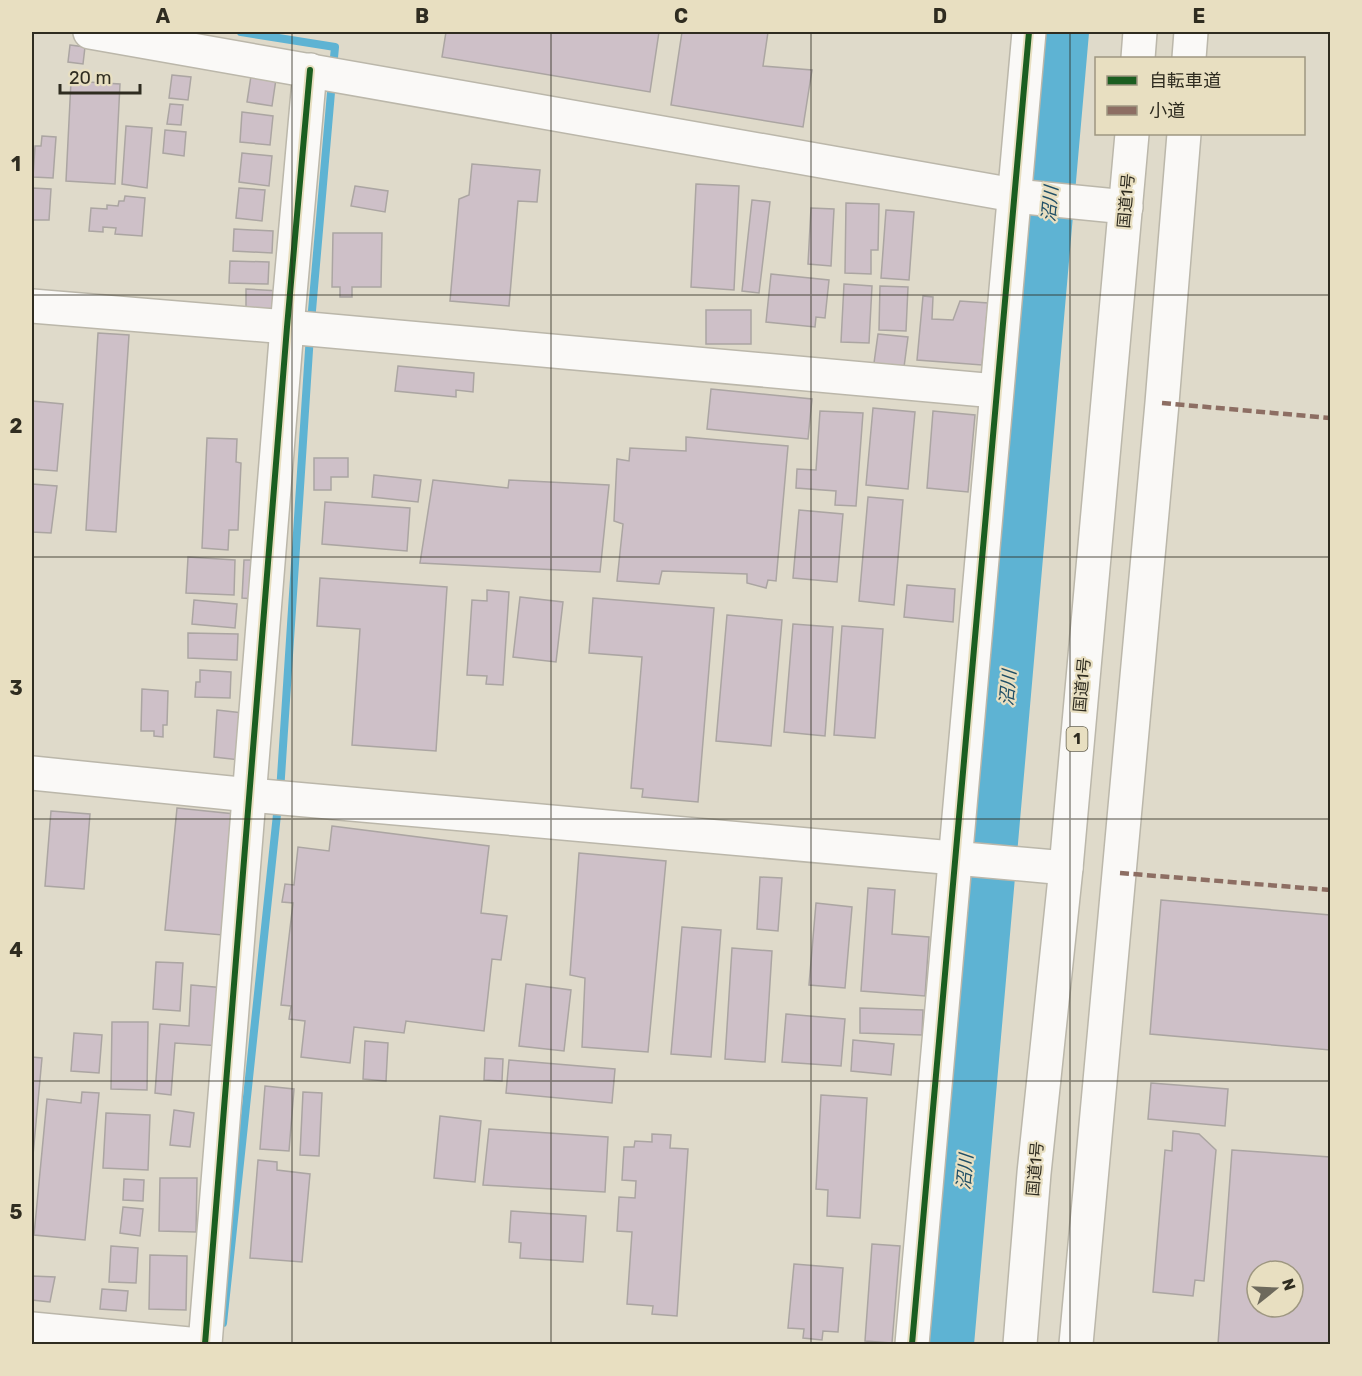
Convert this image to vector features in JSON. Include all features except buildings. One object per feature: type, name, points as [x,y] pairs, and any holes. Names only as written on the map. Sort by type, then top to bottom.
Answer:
[{"type":"main road","points":[[90,32],[1019,196],[1125,207]]},
{"type":"main road","points":[[912,1344],[962,858],[996,391],[1019,196],[1029,32]]},
{"type":"main road","points":[[1138,57],[1140,32]]},
{"type":"main road","points":[[1189,57],[1191,32]]},
{"type":"main road","points":[[205,1344],[287,327],[310,70]]},
{"type":"main road","name":"国道1号","points":[[1020,1344],[1034,1173],[1066,868],[1132,135]]},
{"type":"main road","points":[[1076,1344],[1163,392],[1184,135]]},
{"type":"main road","points":[[32,306],[996,391]]},
{"type":"main road","points":[[32,773],[250,795],[1066,868]]},
{"type":"main road","points":[[32,1329],[189,1344]]},
{"type":"waterway","points":[[241,32],[335,47],[333,68]]},
{"type":"waterway","name":"沼川","points":[[950,1344],[1065,32]]},
{"type":"waterway","points":[[311,322],[332,81]]},
{"type":"waterway","points":[[280,792],[310,335]]},
{"type":"waterway","points":[[223,1323],[278,805]]},
{"type":"marked path","points":[[1162,403],[1330,418]]},
{"type":"marked path","points":[[1120,873],[1330,890]]},
{"type":"cycle path","points":[[912,1344],[1029,32]]},
{"type":"cycle path","points":[[205,1344],[287,327],[310,70]]}]
